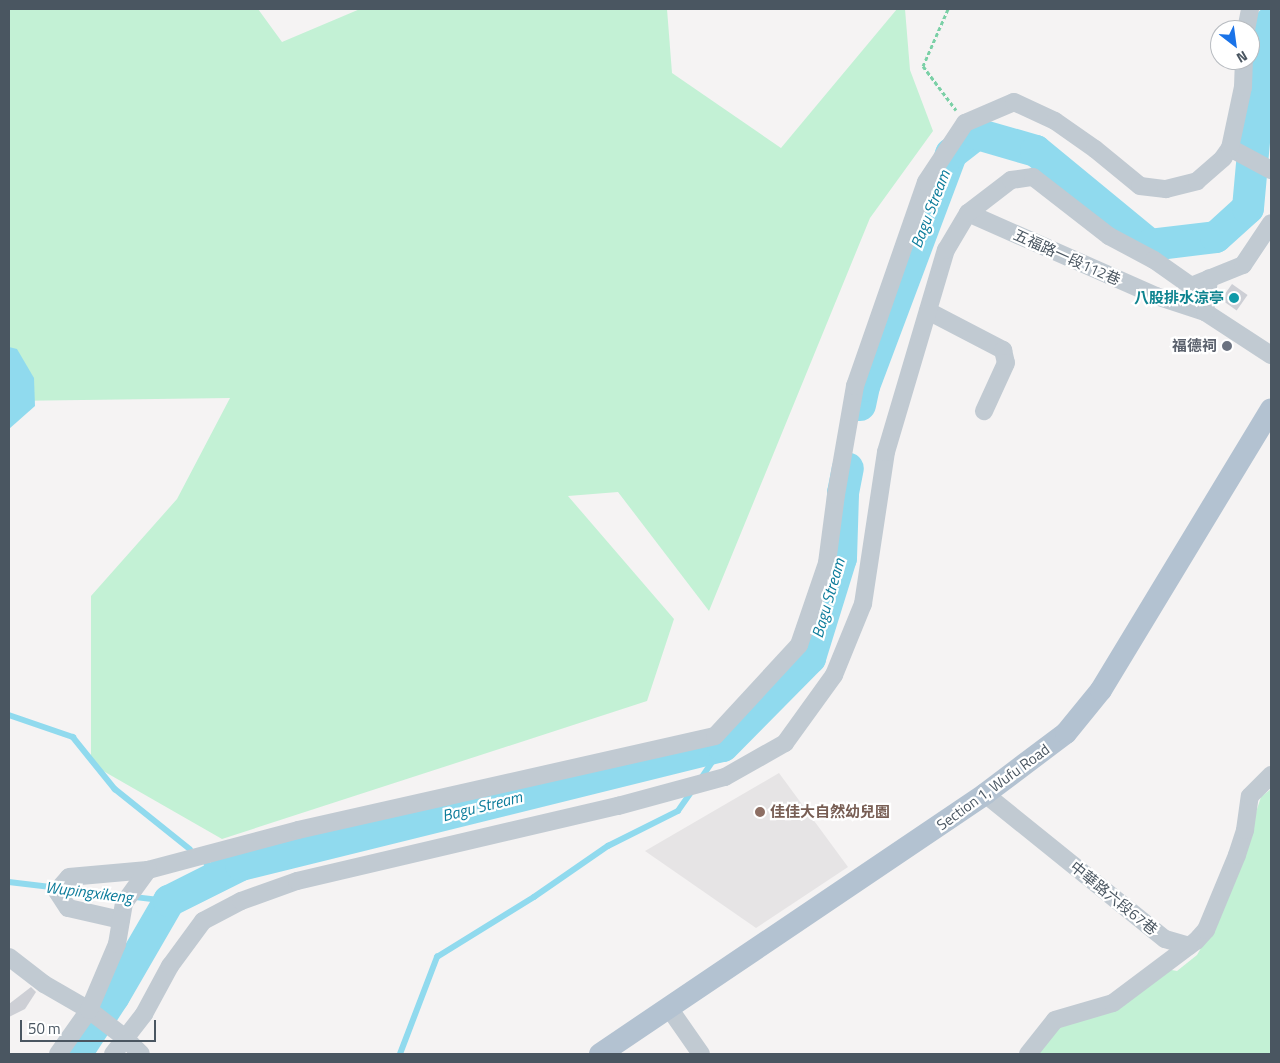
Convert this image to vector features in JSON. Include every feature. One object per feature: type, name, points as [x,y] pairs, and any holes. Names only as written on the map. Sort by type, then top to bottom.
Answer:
[{"type":"main road","name":"Section 1, Wufu Road","points":[[600,1054],[985,794],[1066,734],[1100,690],[1271,409]]},
{"type":"lane","points":[[122,920],[68,908],[57,892],[68,877],[148,870],[298,830],[715,736],[799,645],[827,563],[836,495],[855,386],[926,182],[965,123],[1014,102],[1055,121],[1095,149],[1140,186],[1166,190],[1197,181],[1223,158],[1230,148],[1243,87],[1244,70]]},
{"type":"lane","points":[[1230,148],[1271,170]]},
{"type":"lane","points":[[113,1054],[124,1037],[144,1014],[170,966],[203,921],[241,901],[297,881],[618,806],[712,781],[725,777],[785,743],[834,674],[863,604],[886,452],[946,250],[968,213],[1011,180],[1033,177],[1109,236],[1154,260],[1191,286],[1243,265],[1271,223]]},
{"type":"lane","name":"五福路一段112巷","points":[[968,213],[1147,293],[1205,312],[1271,355]]},
{"type":"lane","points":[[1205,312],[1209,278]]},
{"type":"lane","points":[[928,311],[1003,350],[1006,363],[984,412]]},
{"type":"lane","points":[[1028,1054],[1055,1020],[1112,1002],[1196,941],[1206,930],[1237,855],[1245,830],[1250,796],[1271,775]]},
{"type":"lane","name":"中華路六段67巷","points":[[985,794],[1165,939],[1189,946]]},
{"type":"lane","points":[[58,1054],[89,1010],[118,944],[124,902],[148,870]]},
{"type":"lane","points":[[9,957],[44,984],[89,1010],[124,1037],[141,1054]]},
{"type":"lane","points":[[669,1008],[701,1054]]},
{"type":"path","points":[[948,9],[923,66],[965,123]]},
{"type":"shaded area","name":"佳佳大自然幼兒園","points":[[779,773],[848,867],[756,928],[645,851]]},
{"type":"green space","points":[[9,9],[258,9],[282,42],[360,9],[667,9],[672,73],[781,148],[897,9],[905,9],[910,70],[933,131],[870,218],[709,611],[618,492],[568,496],[674,619],[647,701],[222,839],[91,764],[91,596],[177,499],[230,398],[9,401]]},
{"type":"green space","points":[[1271,789],[1271,1054],[1032,1054],[1058,1026],[1166,969],[1177,971],[1197,955],[1225,906],[1261,797]]},
{"type":"water","points":[[9,347],[17,349],[34,378],[35,406],[9,429]]},
{"type":"building","name":"八股排水涼亭","points":[[1232,284],[1248,295],[1237,310],[1221,300]]},
{"type":"building","points":[[31,987],[36,992],[25,1009],[9,1017],[9,1004]]},
{"type":"waterway","name":"Bagu Stream","points":[[860,405],[864,386],[951,154],[977,134],[1036,151],[1150,245],[1216,237],[1248,208],[1260,75],[1271,22]]},
{"type":"waterway","name":"Bagu Stream","points":[[76,1054],[114,996],[169,901],[241,865],[723,746],[810,658],[841,558],[843,493],[848,468]]},
{"type":"waterway","points":[[9,715],[73,737],[115,789],[190,849]]},
{"type":"waterway","points":[[700,780],[723,746]]},
{"type":"waterway","points":[[400,1054],[437,957],[534,897],[608,846],[678,811],[692,791]]},
{"type":"waterway","points":[[207,864],[222,875]]},
{"type":"waterway","name":"Wupingxikeng","points":[[9,882],[169,901]]},
{"type":"place","name":"八股排水涼亭","points":[[1234,298]]},
{"type":"place","name":"福德祠","points":[[1227,346]]},
{"type":"place","name":"佳佳大自然幼兒園","points":[[760,812]]}]
